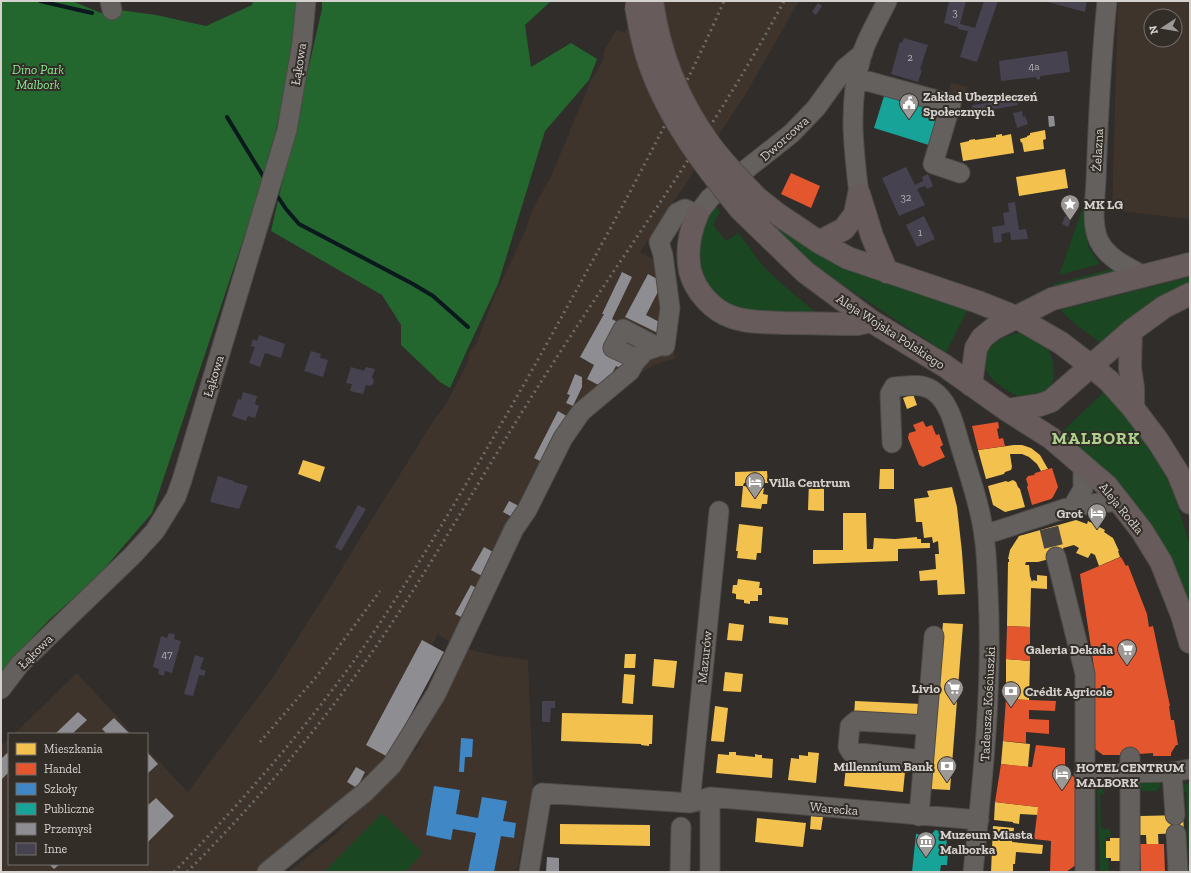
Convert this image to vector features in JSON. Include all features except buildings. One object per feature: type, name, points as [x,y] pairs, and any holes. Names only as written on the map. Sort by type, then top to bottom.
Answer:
[{"type":"main road","name":"Aleja Wojska Polskiego","points":[[641,3],[647,56],[663,96],[678,125],[715,179],[749,204],[805,272],[871,321],[937,361],[1008,410]]},
{"type":"main road","points":[[819,242],[844,229],[855,214],[859,194]]},
{"type":"main road","points":[[859,194],[872,236],[887,272]]},
{"type":"main road","name":"Aleja Wojska Polskiego","points":[[749,204],[776,213],[819,242],[848,258],[978,302],[1016,317],[1061,343],[1092,366]]},
{"type":"main road","points":[[697,215],[691,228],[688,243],[688,259],[692,276],[696,287],[706,299],[721,312],[732,318],[764,322],[857,324],[871,321]]},
{"type":"main road","points":[[971,384],[976,348],[982,338],[993,329],[1052,299],[1190,264]]},
{"type":"main road","points":[[1008,410],[1040,405],[1051,401],[1131,331],[1164,307],[1190,294]]},
{"type":"main road","points":[[1131,331],[1130,368],[1133,388],[1133,408]]},
{"type":"main road","points":[[1092,366],[1133,408],[1158,441],[1178,473],[1190,503]]},
{"type":"main road","name":"Aleja Rodła","points":[[1008,410],[1051,438],[1107,486],[1119,501],[1142,531],[1161,562],[1182,615],[1190,642]]},
{"type":"street","name":"Łąkowa","points":[[1,689],[20,664],[156,531],[176,497],[288,130],[302,43],[306,1]]},
{"type":"street","name":"Dworcowa","points":[[859,194],[852,132],[853,98],[856,78],[863,53],[887,1]]},
{"type":"street","name":"Żelazna","points":[[1107,1],[1097,154],[1096,234],[1102,246],[1109,255],[1144,276]]},
{"type":"street","name":"Dworcowa","points":[[697,215],[710,198],[792,133],[816,108],[844,68],[863,53]]},
{"type":"street","points":[[856,78],[951,104],[933,164],[960,173]]},
{"type":"street","points":[[267,872],[364,793],[392,765],[436,694],[514,529],[526,510],[564,438],[581,412],[630,371],[637,359],[645,351],[662,345],[665,346],[670,308],[663,255],[659,242],[677,213],[685,209],[697,215]]},
{"type":"street","points":[[637,359],[613,348],[623,329],[656,347]]},
{"type":"street","name":"Tadeusza Kościuszki","points":[[892,443],[890,394],[894,387],[917,385],[925,387],[933,391],[944,401],[950,411],[984,535],[989,604],[989,687],[973,872]]},
{"type":"street","points":[[1073,506],[1083,489],[1083,465]]},
{"type":"street","points":[[984,535],[1048,522],[1073,506],[1119,501]]},
{"type":"street","name":"Mazurów","points":[[690,802],[719,510]]},
{"type":"street","points":[[1056,557],[1085,674],[1085,872]]},
{"type":"street","points":[[919,816],[934,636]]},
{"type":"street","points":[[923,760],[851,752],[848,747],[850,726],[856,721],[926,725]]},
{"type":"street","points":[[1084,774],[1130,765],[1181,770],[1175,815]]},
{"type":"street","points":[[1130,765],[1130,872]]},
{"type":"street","name":"Warecka","points":[[529,872],[542,793],[690,802],[710,797],[978,820]]},
{"type":"street","points":[[710,797],[710,872]]},
{"type":"street","points":[[680,872],[681,827]]},
{"type":"street","points":[[1176,834],[1178,872]]},
{"type":"shaded area","points":[[638,1],[799,1],[744,97],[640,252],[666,266],[669,284],[675,359],[661,362],[636,375],[581,421],[462,648],[498,656],[528,660],[533,785],[517,872],[288,872],[336,834],[418,747],[462,649],[438,635],[441,628],[432,645],[444,652],[388,757],[357,788],[260,872],[1,872],[1,746],[8,739],[8,865],[148,865],[148,750],[188,792],[273,677],[434,420],[446,404],[468,362],[469,353],[476,344],[495,295],[524,234],[534,206],[550,179],[591,80],[603,61],[605,49],[617,29],[625,33]]},
{"type":"shaded area","points":[[1118,1],[1190,1],[1190,219],[1112,210]]},
{"type":"shaded area","points":[[951,82],[967,87],[964,97],[948,92]]},
{"type":"shaded area","points":[[77,673],[132,733],[15,733]]},
{"type":"green space","name":"Dino Park Malbork","points":[[1,1],[72,1],[101,13],[117,12],[119,10],[156,15],[206,26],[252,5],[253,1],[297,1],[296,17],[283,98],[276,130],[250,219],[152,513],[97,577],[49,620],[14,657],[1,674]]},
{"type":"green space","points":[[322,1],[551,1],[525,25],[531,67],[571,43],[597,59],[589,80],[545,131],[498,284],[450,388],[440,382],[401,345],[401,325],[382,295],[271,231],[322,9]]},
{"type":"green space","points":[[717,207],[720,212],[713,225],[726,241],[738,233],[765,268],[820,316],[749,311],[733,307],[721,299],[704,283],[698,259],[703,220]]},
{"type":"green space","points":[[1083,207],[1086,236],[1089,248],[1100,264],[1059,275]]},
{"type":"green space","points":[[757,208],[969,307],[946,353],[807,261],[771,230]]},
{"type":"green space","points":[[1115,268],[1120,272],[1053,289],[1054,284]]},
{"type":"green space","points":[[1190,277],[1190,284],[1102,344],[1076,325],[1060,310]]},
{"type":"green space","points":[[1021,333],[1042,343],[1050,353],[1054,367],[1054,375],[1050,388],[1045,393],[1023,397],[1015,395],[994,381],[985,367],[987,352],[992,346],[1005,337]]},
{"type":"green space","points":[[1106,390],[1147,443],[1165,474],[1177,503],[1190,546],[1190,610],[1059,435]]},
{"type":"green space","points":[[1142,780],[1159,780],[1160,786],[1157,791],[1143,791],[1139,785]]},
{"type":"green space","points":[[1189,783],[1190,788],[1190,872],[1188,872],[1189,861],[1186,792],[1182,791],[1184,785]]},
{"type":"green space","points":[[1103,785],[1104,794],[1100,794],[1101,828],[1110,830],[1111,837],[1106,837],[1109,872],[1100,872],[1097,791]]},
{"type":"green space","points":[[382,813],[423,853],[405,872],[324,872]]},
{"type":"waterway","points":[[40,1],[92,13]]},
{"type":"waterway","points":[[227,117],[263,176]]},
{"type":"waterway","points":[[278,197],[299,224],[433,296],[468,327]]},
{"type":"tunnel","points":[[1049,528],[1056,557]]},
{"type":"railway","points":[[174,872],[246,795],[314,714],[356,658],[410,576],[462,491],[548,342],[646,162],[706,42],[724,1]]},
{"type":"railway","points":[[187,872],[215,844],[269,784],[320,723],[390,626],[429,566],[503,443],[571,335],[697,147],[727,99],[784,1]]},
{"type":"railway","points":[[260,742],[317,676],[380,591]]},
{"type":"place","name":"Zakład Ubezpieczeń Społecznych","points":[[909,120]]},
{"type":"place","name":"MK LG","points":[[1070,221]]},
{"type":"place","name":"Villa Centrum","points":[[755,499]]},
{"type":"place","name":"Grot","points":[[1097,530]]},
{"type":"place","name":"Galeria Dekada","points":[[1127,666]]},
{"type":"place","name":"Livio","points":[[954,705]]},
{"type":"place","name":"Crédit Agricole","points":[[1011,708]]},
{"type":"place","name":"Millennium Bank","points":[[947,783]]},
{"type":"place","name":"HOTEL CENTRUM MALBORK","points":[[1062,791]]},
{"type":"place","name":"Muzeum Miasta Malborka","points":[[926,858]]},
{"type":"district","name":"MALBORK","points":[[1096,438]]}]
